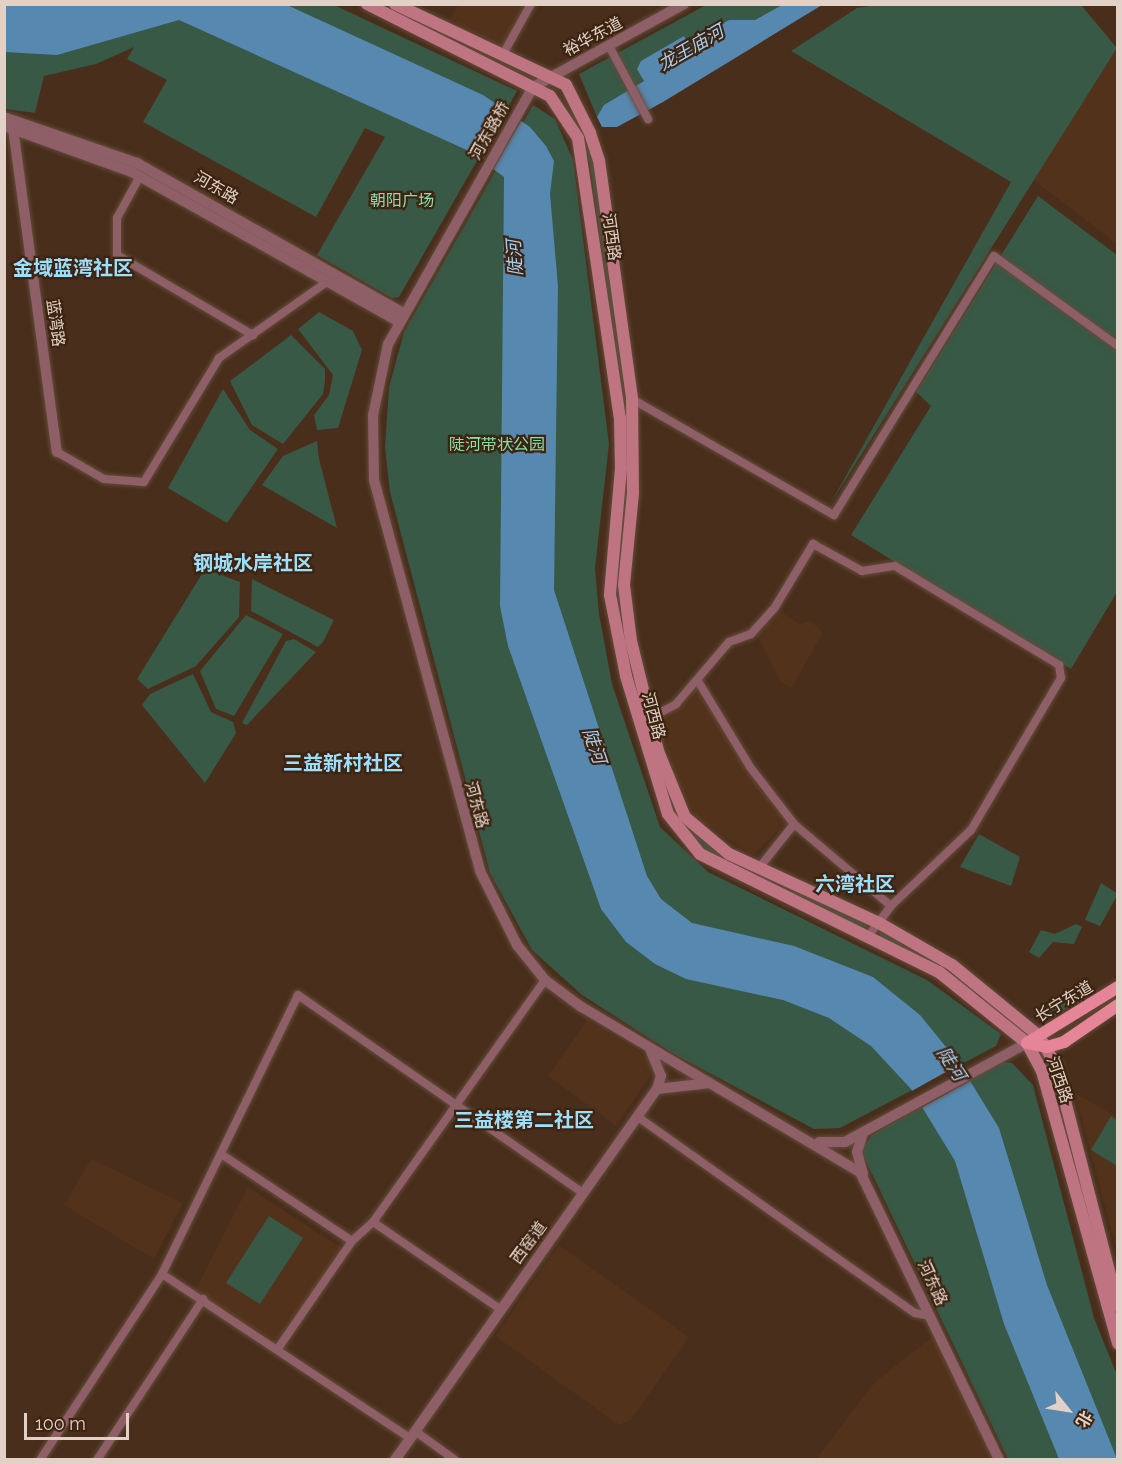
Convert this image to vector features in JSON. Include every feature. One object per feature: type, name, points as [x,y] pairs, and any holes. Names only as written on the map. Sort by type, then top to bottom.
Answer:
[{"type":"main road","name":"河西路","points":[[367,4],[550,96],[572,124],[585,161],[620,418],[621,468],[610,595],[668,814],[700,854],[939,972],[1027,1043],[1042,1071],[1118,1344]]},
{"type":"main road","name":"河西路","points":[[395,4],[566,86],[599,160],[632,399],[634,470],[624,585],[644,721],[670,788],[685,817],[701,835],[759,868],[879,923],[975,981],[1039,1036],[1047,1047],[1118,1306]]},
{"type":"main road","name":"长宁东道","points":[[1027,1043],[1118,987]]},
{"type":"main road","name":"长宁东道","points":[[1027,1043],[1047,1047],[1064,1042],[1115,1010]]},
{"type":"street","points":[[502,56],[531,4]]},
{"type":"street","name":"裕华东道","points":[[533,87],[547,76],[609,46],[684,4]]},
{"type":"street","points":[[609,46],[648,119]]},
{"type":"street","name":"河东路桥","points":[[483,175],[533,87]]},
{"type":"street","name":"河东路","points":[[4,117],[137,163],[399,317]]},
{"type":"street","name":"河东路","points":[[9,127],[141,176],[328,281],[399,317]]},
{"type":"street","name":"蓝湾路","points":[[9,127],[57,452]]},
{"type":"street","name":"河东路","points":[[483,175],[399,317],[376,381],[374,480],[480,872],[499,915],[545,980],[650,1048],[812,1139],[864,1177],[999,1460]]},
{"type":"street","points":[[141,176],[117,218],[117,255],[253,335]]},
{"type":"street","points":[[632,399],[834,515],[994,256],[1118,346]]},
{"type":"street","points":[[57,452],[104,479],[144,482],[202,378],[219,358],[328,281]]},
{"type":"street","points":[[644,721],[666,712],[698,681],[720,651],[751,634],[775,607],[813,544],[862,571],[895,566],[1059,665],[1061,678],[971,830],[891,906],[868,937]]},
{"type":"street","points":[[698,681],[750,767],[794,824],[891,906]]},
{"type":"street","points":[[759,868],[794,824]]},
{"type":"street","points":[[279,1347],[352,1241],[373,1222],[545,980]]},
{"type":"street","points":[[40,1460],[162,1274],[298,995],[583,1193]]},
{"type":"street","name":"长宁东道","points":[[863,1133],[1027,1043]]},
{"type":"street","points":[[650,1048],[661,1076],[657,1089],[711,1083]]},
{"type":"street","name":"西窑道","points":[[395,1460],[657,1089]]},
{"type":"street","points":[[638,1117],[915,1313],[931,1316]]},
{"type":"street","points":[[863,1133],[857,1152],[864,1177]]},
{"type":"street","name":"河东路","points":[[812,1139],[830,1145],[863,1133]]},
{"type":"street","points":[[221,1154],[352,1241]]},
{"type":"street","points":[[373,1222],[500,1310]]},
{"type":"street","points":[[162,1274],[455,1460]]},
{"type":"street","points":[[97,1460],[203,1299]]},
{"type":"shaded area","points":[[458,5],[526,5],[501,48],[450,19]]},
{"type":"shaded area","points":[[1117,48],[1117,244],[1032,179]]},
{"type":"shaded area","points":[[781,612],[800,624],[810,620],[823,633],[791,688],[781,682],[757,635]]},
{"type":"shaded area","points":[[693,679],[787,821],[753,855],[697,819],[674,774],[659,719]]},
{"type":"shaded area","points":[[587,1020],[649,1058],[652,1074],[616,1126],[548,1076]]},
{"type":"shaded area","points":[[1075,1093],[1117,1117],[1117,1252]]},
{"type":"shaded area","points":[[91,1159],[183,1203],[154,1259],[64,1205]]},
{"type":"shaded area","points":[[248,1187],[343,1249],[278,1338],[271,1339],[195,1291]]},
{"type":"shaded area","points":[[559,1245],[689,1337],[631,1420],[619,1425],[495,1336]]},
{"type":"shaded area","points":[[933,1336],[992,1459],[815,1460],[875,1382]]},
{"type":"green space","name":"朝阳广场","points":[[5,4],[334,5],[517,91],[399,297],[392,298],[317,255],[385,137],[365,128],[316,217],[143,122],[167,80],[127,59],[134,47],[96,64],[44,76],[35,113],[5,109]]},
{"type":"green space","points":[[882,4],[1081,5],[1117,48],[829,506],[1011,182],[791,51],[857,8]]},
{"type":"green space","points":[[706,5],[782,5],[755,20],[729,20],[687,43],[684,37],[644,81],[605,105],[597,117],[579,74]]},
{"type":"green space","name":"陡河带状公园","points":[[533,105],[555,119],[573,160],[609,444],[595,568],[599,614],[612,684],[660,827],[708,872],[927,980],[1001,1034],[996,1046],[840,1128],[814,1129],[674,1054],[582,995],[532,950],[490,873],[390,492],[385,447],[389,387],[404,332]]},
{"type":"green space","points":[[571,106],[594,164],[628,419],[629,480],[619,580],[644,715],[640,716],[615,594],[624,416],[590,164]]},
{"type":"green space","points":[[1038,196],[1117,255],[1117,592],[1071,669],[851,535],[931,406],[916,392]]},
{"type":"green space","points":[[319,312],[353,331],[362,350],[338,428],[317,430],[314,415],[329,395],[333,375],[298,329]]},
{"type":"green space","points":[[291,335],[325,369],[325,381],[323,394],[283,444],[252,425],[230,381]]},
{"type":"green space","points":[[223,389],[250,430],[278,449],[227,523],[168,488]]},
{"type":"green space","points":[[317,441],[319,459],[337,528],[262,485],[283,456]]},
{"type":"green space","points":[[205,569],[240,582],[239,617],[196,666],[148,689],[137,679]]},
{"type":"green space","points":[[252,579],[334,620],[323,642],[318,647],[251,611]]},
{"type":"green space","points":[[246,615],[283,634],[234,716],[216,709],[200,671]]},
{"type":"green space","points":[[294,639],[316,652],[247,725],[242,723],[286,641]]},
{"type":"green space","points":[[193,674],[211,712],[233,722],[236,733],[205,783],[142,705],[150,694]]},
{"type":"green space","points":[[663,784],[679,816],[718,854],[869,923],[862,930],[706,852],[668,805]]},
{"type":"green space","points":[[979,834],[1020,857],[1011,886],[960,867]]},
{"type":"green space","points":[[1101,883],[1118,894],[1100,926],[1085,920]]},
{"type":"green space","points":[[1076,924],[1082,927],[1074,944],[1053,942],[1039,958],[1029,952],[1041,930],[1055,934]]},
{"type":"green space","points":[[880,929],[935,959],[1002,1012],[931,963],[880,938]]},
{"type":"green space","points":[[1068,1001],[1074,1004],[1051,1017],[1047,1011],[1048,1017],[1034,1014]]},
{"type":"green space","points":[[1003,1062],[1012,1063],[1033,1085],[1094,1318],[1117,1375],[1117,1459],[1008,1459],[863,1155],[862,1148],[873,1134]]},
{"type":"green space","points":[[1111,1116],[1117,1120],[1117,1166],[1091,1150]]},
{"type":"green space","points":[[269,1216],[303,1238],[260,1304],[226,1283]]},
{"type":"water","name":"陡河","points":[[4,5],[287,5],[483,95],[530,127],[546,146],[554,161],[550,194],[558,286],[554,590],[647,876],[661,899],[692,923],[794,946],[873,977],[920,1015],[959,1063],[999,1128],[1047,1285],[1117,1459],[1059,1459],[1004,1324],[955,1161],[911,1089],[871,1046],[829,1018],[783,1000],[686,979],[655,964],[626,942],[601,909],[508,646],[500,606],[504,177],[469,151],[179,20],[57,55],[5,52]]},
{"type":"water","name":"龙王庙河","points":[[782,5],[822,5],[663,102],[617,127],[602,127],[597,117],[604,105],[644,81],[637,69],[641,61],[684,36],[687,43],[729,20],[755,20]]},
{"type":"pier","points":[[506,110],[522,119],[492,171],[478,160]]},
{"type":"pier","points":[[962,1063],[973,1079],[921,1108],[910,1092]]},
{"type":"district","name":"金域蓝湾社区","points":[[73,268]]},
{"type":"district","name":"钢城水岸社区","points":[[253,563]]},
{"type":"district","name":"三益新村社区","points":[[343,763]]},
{"type":"district","name":"六湾社区","points":[[855,884]]},
{"type":"district","name":"三益楼第二社区","points":[[524,1120]]}]
